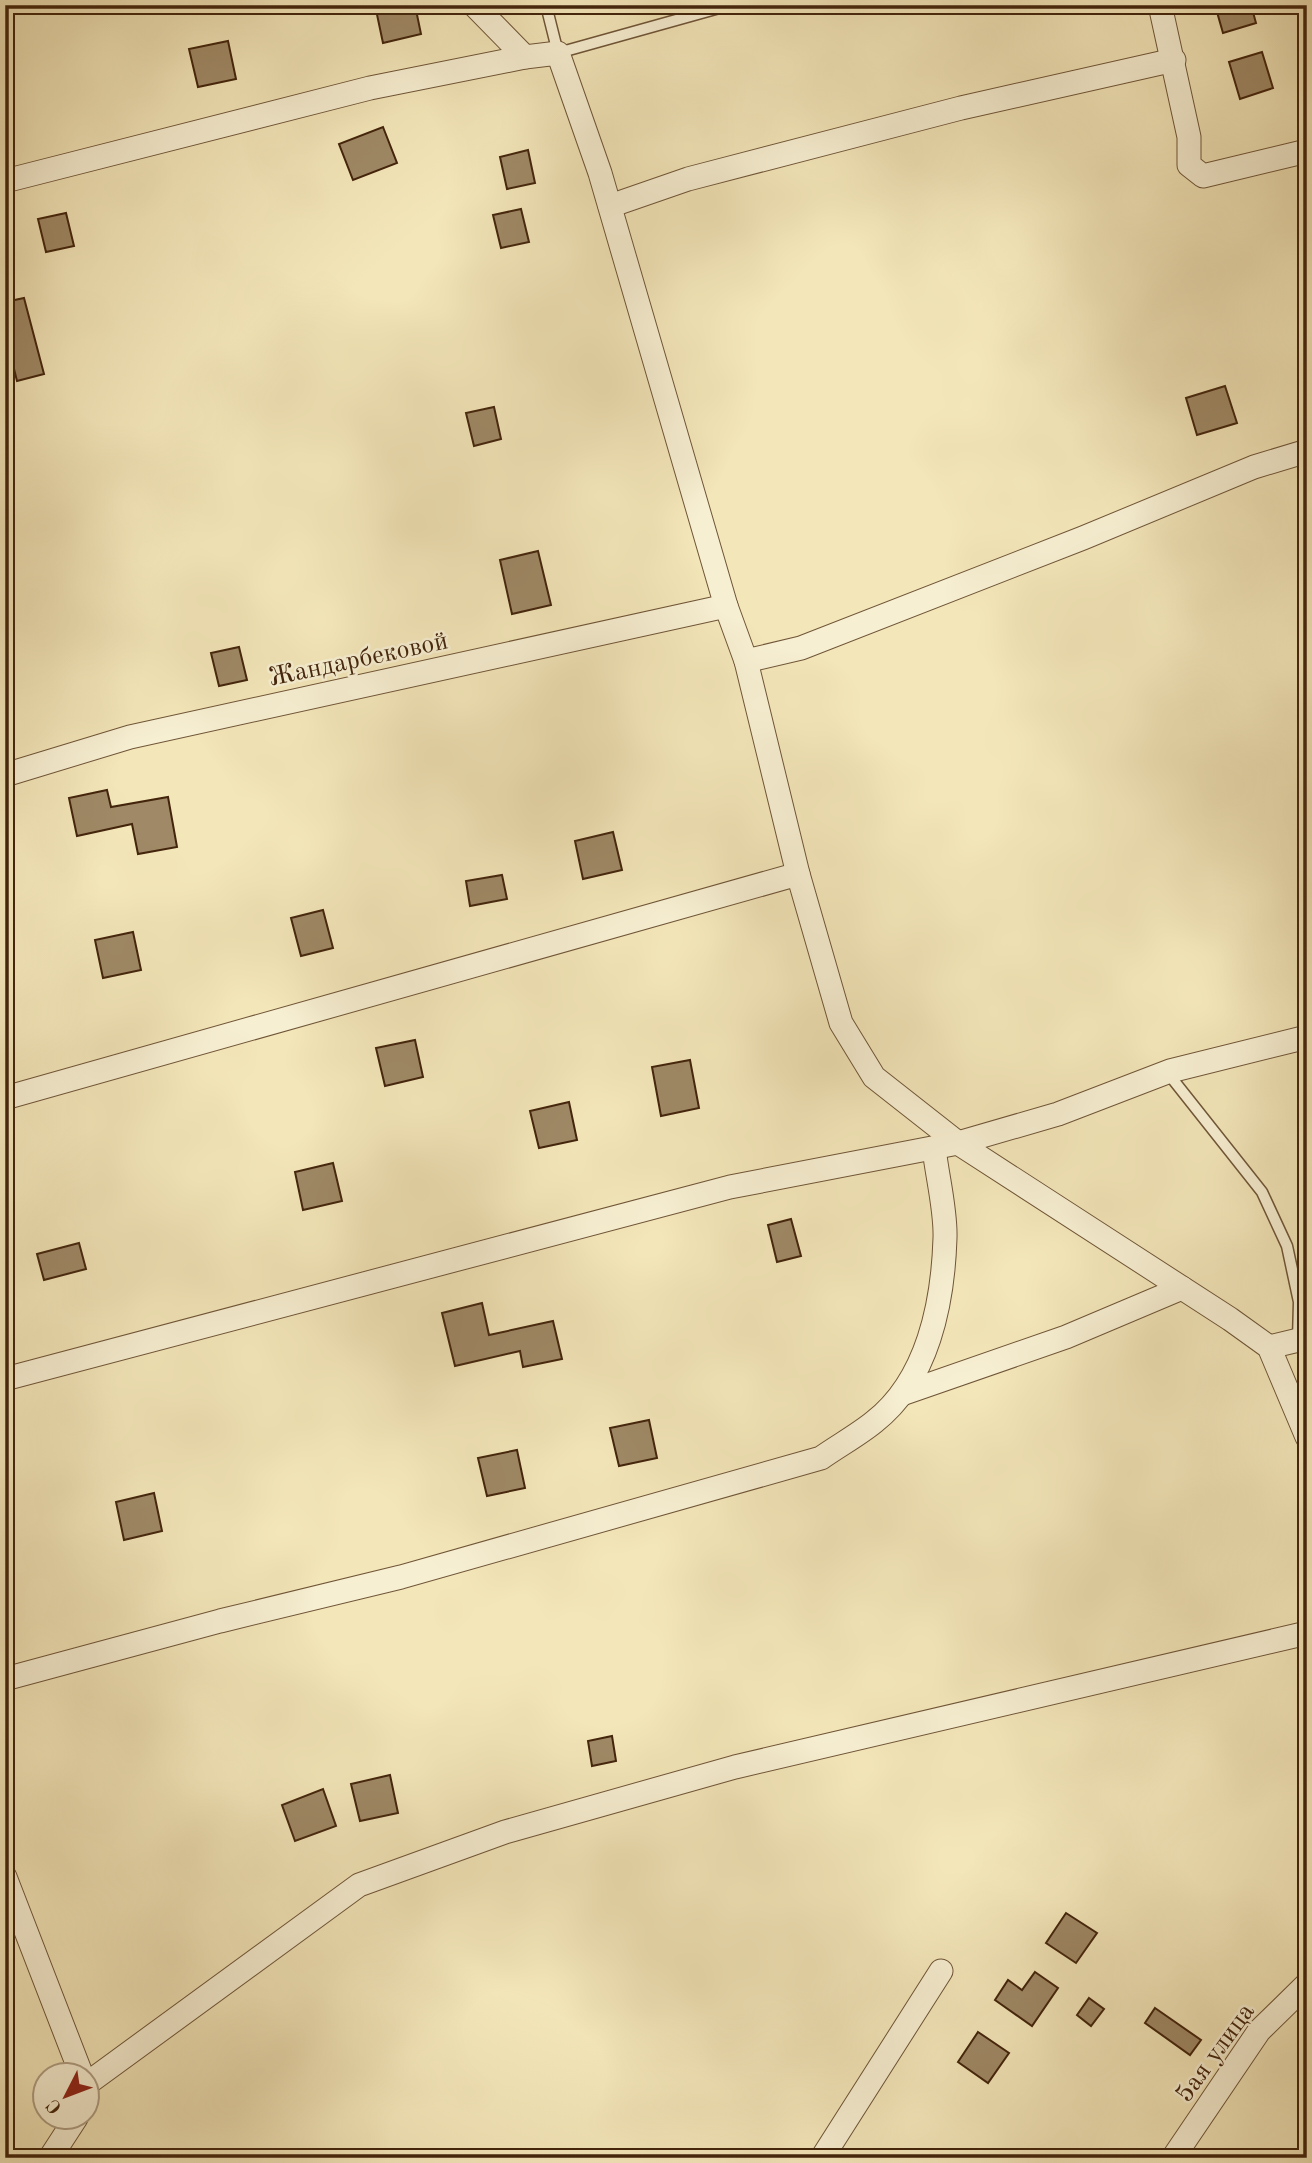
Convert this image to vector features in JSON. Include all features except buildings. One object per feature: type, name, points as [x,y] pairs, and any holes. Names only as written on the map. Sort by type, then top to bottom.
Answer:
[{"type":"street","points":[[474,5],[525,57]]},
{"type":"street","points":[[1160,5],[1189,137],[1189,165],[1203,176],[1307,151]]},
{"type":"street","points":[[5,181],[370,88],[525,57],[558,53],[610,206],[726,607],[746,661],[798,874],[841,1023],[874,1077],[958,1143],[1269,1347],[1307,1437]]},
{"type":"street","points":[[610,206],[688,179],[922,118],[1174,61]]},
{"type":"street","points":[[746,661],[802,648],[1083,538],[1254,467],[1307,451]]},
{"type":"street","name":"Жандарбековой","points":[[5,775],[130,737],[726,607]]},
{"type":"street","points":[[5,1097],[798,874]]},
{"type":"street","points":[[5,1378],[730,1187],[958,1143],[1058,1114],[1167,1072],[1307,1037]]},
{"type":"street","points":[[5,1679],[220,1621],[401,1577],[821,1458],[875,1422],[902,1394],[915,1375],[937,1314],[945,1236],[934,1148]]},
{"type":"street","points":[[902,1394],[1066,1337],[1182,1288]]},
{"type":"street","points":[[1269,1347],[1302,1339]]},
{"type":"street","points":[[102,2073],[359,1885],[505,1832],[735,1767],[1307,1633]]},
{"type":"street","points":[[5,1877],[77,2062]]},
{"type":"street","points":[[822,2158],[941,1971]]},
{"type":"street","name":"5ая улица","points":[[1173,2158],[1259,2031],[1307,1984]]},
{"type":"street","points":[[50,2158],[67,2132]]},
{"type":"lane","points":[[546,5],[558,53],[730,5]]},
{"type":"lane","points":[[1167,1072],[1262,1192],[1287,1246],[1299,1302],[1302,1339]]}]
